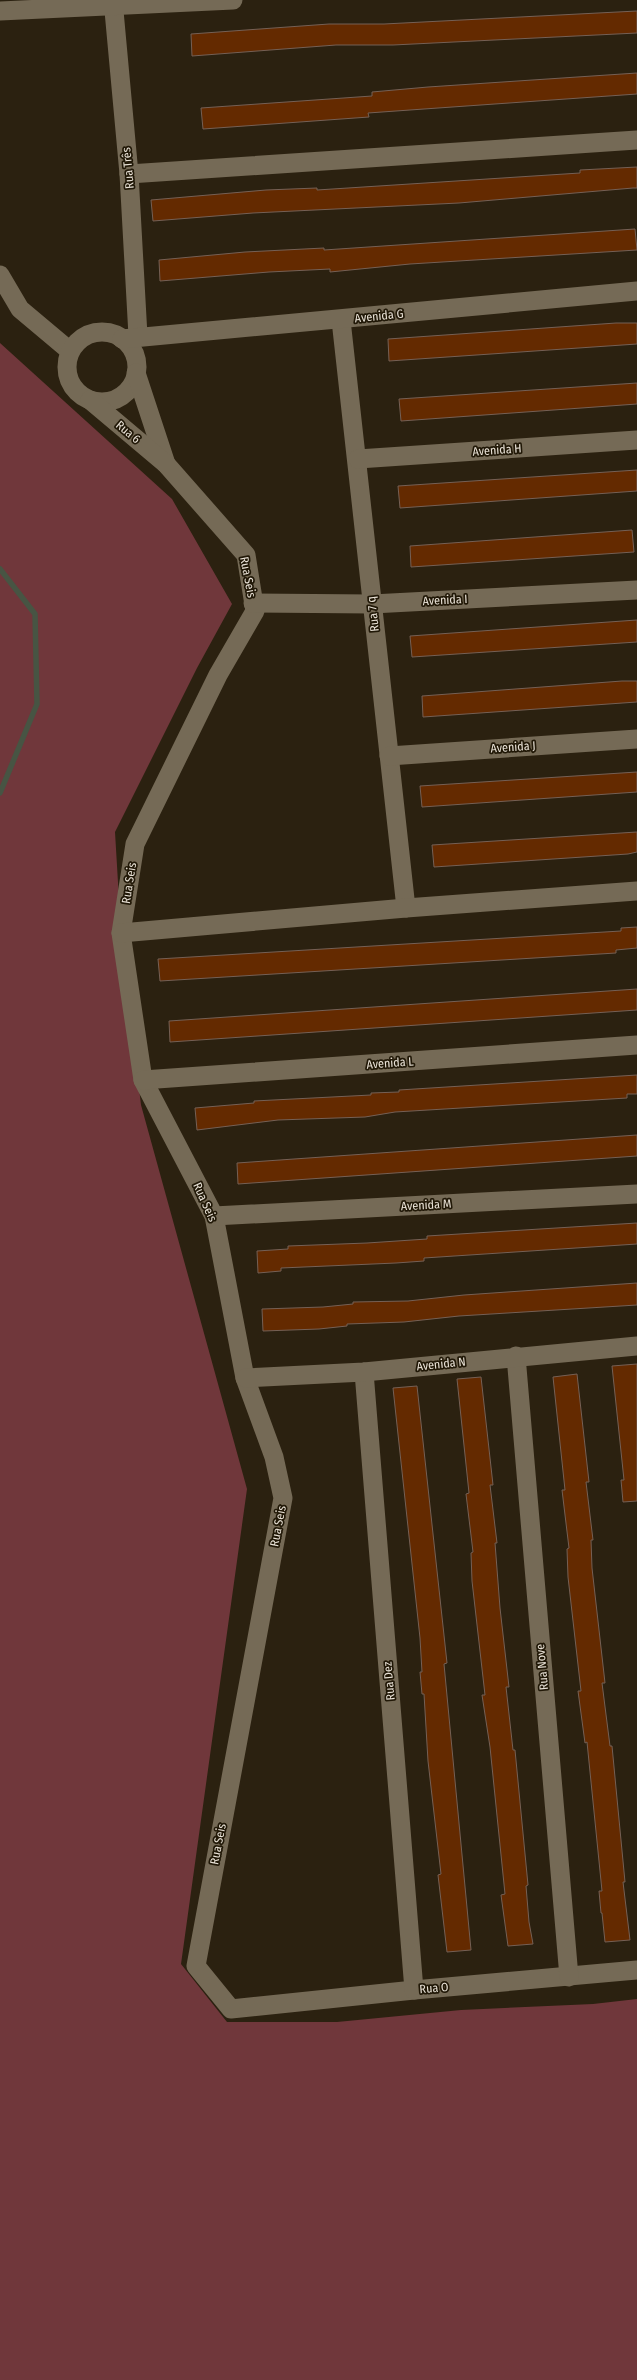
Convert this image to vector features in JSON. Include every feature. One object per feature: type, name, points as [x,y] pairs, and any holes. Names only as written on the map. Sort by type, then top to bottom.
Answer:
[{"type":"street","points":[[0,11],[113,2],[233,0]]},
{"type":"street","name":"Rua Três","points":[[113,2],[129,174],[130,337]]},
{"type":"street","points":[[129,174],[637,140]]},
{"type":"street","points":[[0,275],[20,309],[70,351]]},
{"type":"street","name":"Avenida G","points":[[130,337],[341,320],[637,291]]},
{"type":"street","name":"Rua 7 q","points":[[341,320],[358,459],[372,604],[406,908]]},
{"type":"street","points":[[136,373],[127,391],[119,397],[110,401],[90,400],[74,389],[69,380],[67,360],[70,351],[84,337],[93,333],[103,332],[130,337],[136,373],[166,464]]},
{"type":"street","name":"Rua 6","points":[[90,400],[166,464]]},
{"type":"street","name":"Avenida H","points":[[358,459],[637,440]]},
{"type":"street","name":"Rua Seis","points":[[166,464],[246,555],[255,611],[218,675],[135,844],[121,933],[143,1080],[214,1216],[245,1378],[274,1457],[283,1498],[196,1966],[231,2009]]},
{"type":"street","name":"Avenida I","points":[[253,603],[372,604],[637,590]]},
{"type":"street","name":"Avenida J","points":[[389,756],[637,739]]},
{"type":"street","points":[[121,933],[406,908],[637,891]]},
{"type":"street","name":"Avenida L","points":[[143,1080],[637,1045]]},
{"type":"street","name":"Avenida M","points":[[214,1216],[637,1194]]},
{"type":"street","name":"Avenida N","points":[[245,1378],[364,1372],[516,1356],[637,1346]]},
{"type":"street","name":"Rua Nove","points":[[516,1356],[569,1977]]},
{"type":"street","name":"Rua Dez","points":[[364,1372],[414,1990]]},
{"type":"street","name":"Rua O","points":[[231,2009],[414,1990],[637,1970]]},
{"type":"shaded area","points":[[0,343],[172,499],[232,604],[197,668],[115,832],[121,933],[141,1105],[247,1489],[181,1964],[227,2022],[337,2022],[461,2010],[593,2004],[637,1999],[637,2380],[0,2380]]},
{"type":"building","points":[[637,11],[637,33],[393,45],[336,45],[192,56],[191,34],[329,24],[384,24]]},
{"type":"building","points":[[637,73],[637,94],[368,113],[369,117],[203,129],[201,108],[372,96],[372,92],[428,87]]},
{"type":"building","points":[[637,167],[637,188],[459,203],[253,213],[153,221],[151,200],[266,190],[317,188],[317,190],[580,173],[580,170]]},
{"type":"building","points":[[635,229],[637,250],[410,264],[330,272],[330,269],[269,272],[160,281],[159,260],[245,252],[324,248],[324,250]]},
{"type":"building","points":[[616,323],[637,323],[637,344],[389,361],[388,339]]},
{"type":"building","points":[[637,383],[637,404],[401,421],[399,399]]},
{"type":"building","points":[[637,470],[637,491],[400,508],[398,486]]},
{"type":"building","points":[[632,530],[634,552],[411,567],[410,546]]},
{"type":"building","points":[[637,620],[637,642],[412,657],[410,636]]},
{"type":"building","points":[[637,681],[637,702],[423,717],[422,696]]},
{"type":"building","points":[[637,772],[637,792],[422,807],[420,786]]},
{"type":"building","points":[[637,832],[637,852],[628,854],[434,867],[432,845]]},
{"type":"building","points":[[637,927],[637,948],[616,950],[616,953],[160,981],[158,959],[621,931],[621,928]]},
{"type":"building","points":[[637,989],[637,1010],[170,1042],[169,1021]]},
{"type":"building","points":[[637,1075],[637,1094],[627,1094],[627,1098],[395,1112],[365,1117],[278,1120],[197,1130],[195,1108],[254,1103],[254,1101],[371,1095],[371,1093],[399,1092],[399,1090]]},
{"type":"building","points":[[637,1135],[637,1156],[238,1184],[237,1163]]},
{"type":"building","points":[[637,1223],[637,1244],[424,1258],[424,1261],[396,1263],[281,1268],[281,1271],[258,1273],[257,1251],[288,1249],[288,1246],[367,1243],[427,1239],[427,1236]]},
{"type":"building","points":[[637,1283],[637,1305],[459,1316],[404,1322],[347,1324],[347,1326],[319,1329],[263,1331],[262,1309],[323,1307],[353,1304],[353,1302],[408,1301],[464,1295]]},
{"type":"building","points":[[637,1364],[637,1501],[623,1502],[621,1480],[624,1480],[612,1366]]},
{"type":"building","points":[[577,1374],[589,1482],[586,1482],[593,1540],[591,1540],[592,1568],[605,1683],[602,1683],[610,1746],[612,1746],[625,1882],[623,1882],[630,1940],[605,1942],[599,1891],[602,1891],[587,1742],[585,1743],[578,1691],[581,1691],[568,1577],[567,1549],[569,1548],[562,1490],[565,1490],[553,1377]]},
{"type":"building","points":[[481,1377],[493,1485],[490,1485],[497,1543],[495,1543],[500,1608],[509,1687],[506,1687],[513,1750],[515,1750],[528,1885],[526,1886],[529,1922],[533,1944],[508,1946],[501,1895],[505,1894],[490,1747],[482,1695],[485,1695],[472,1581],[471,1553],[473,1552],[466,1494],[469,1493],[457,1379]]},
{"type":"building","points":[[417,1386],[447,1663],[444,1664],[471,1950],[447,1952],[438,1875],[441,1874],[428,1761],[424,1694],[422,1694],[420,1672],[422,1672],[420,1638],[393,1388]]},
{"type":"waterway","points":[[0,569],[35,614],[37,704],[0,793]]}]
